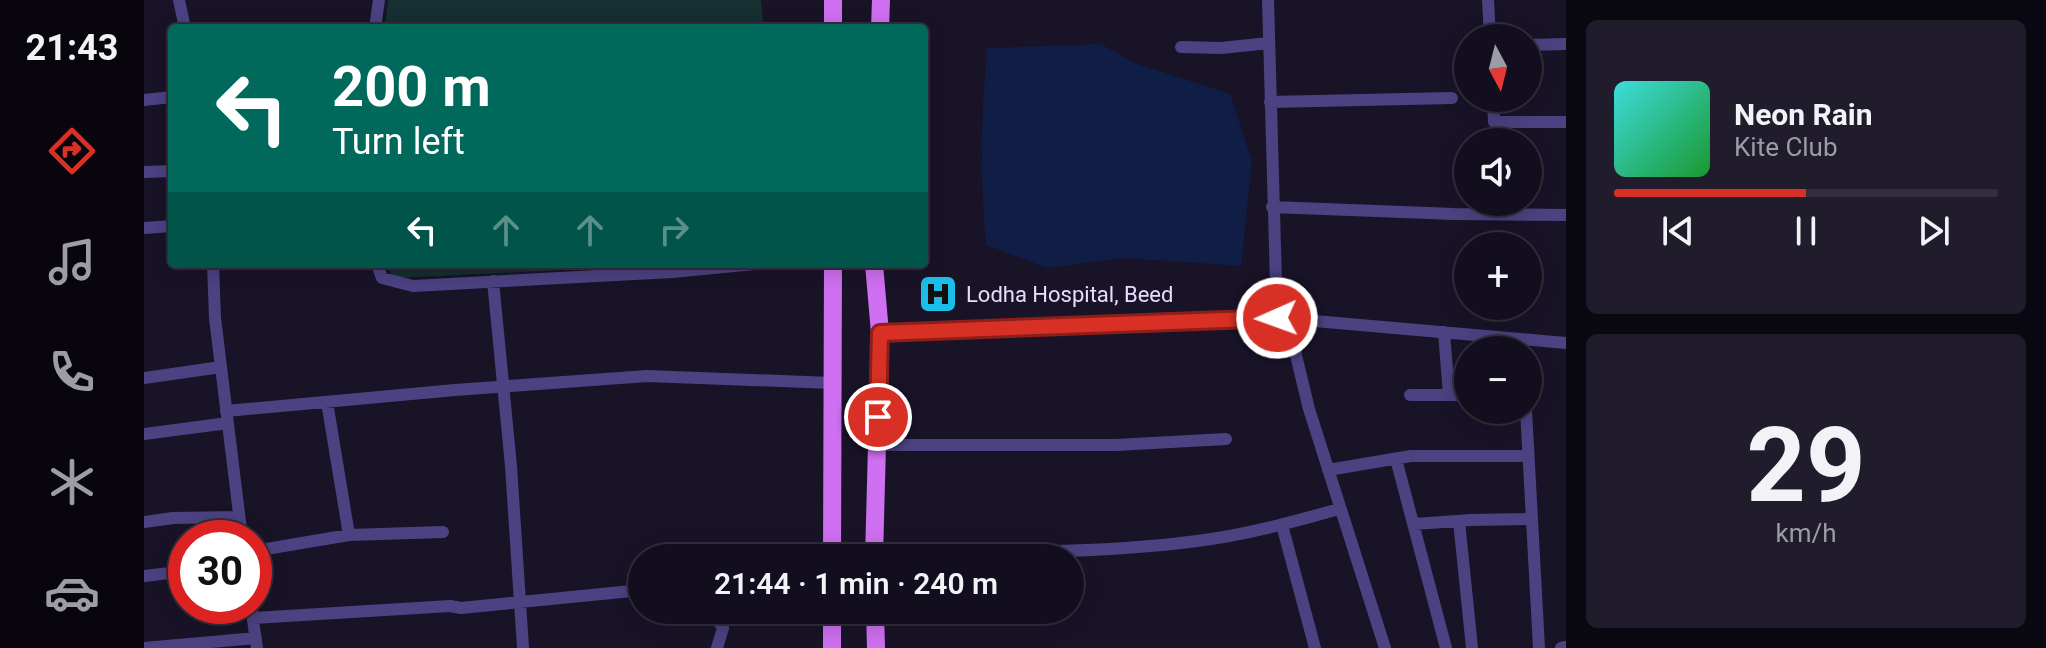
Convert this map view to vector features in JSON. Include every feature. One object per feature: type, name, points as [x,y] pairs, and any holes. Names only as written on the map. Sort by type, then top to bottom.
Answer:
[{"type":"main road","points":[[833,0],[833,24]]},
{"type":"main road","points":[[880,24],[881,0]]},
{"type":"main road","points":[[832,544],[833,268]]},
{"type":"main road","points":[[874,268],[880,333],[874,544]]},
{"type":"main road","points":[[832,624],[832,648]]},
{"type":"main road","points":[[875,624],[876,648]]},
{"type":"street","points":[[179,0],[184,24]]},
{"type":"street","points":[[376,24],[379,0]]},
{"type":"street","points":[[1268,0],[1272,207],[1282,318],[1339,509],[1385,648]]},
{"type":"street","points":[[1488,0],[1489,24]]},
{"type":"street","points":[[1181,47],[1221,48],[1269,43]]},
{"type":"street","points":[[1542,45],[1566,44]]},
{"type":"street","points":[[144,100],[168,97]]},
{"type":"street","points":[[1270,102],[1452,98]]},
{"type":"street","points":[[1494,112],[1494,122],[1566,122]]},
{"type":"street","points":[[144,172],[168,171]]},
{"type":"street","points":[[1272,207],[1566,215]]},
{"type":"street","points":[[144,228],[168,226]]},
{"type":"street","points":[[213,268],[215,318],[239,520]]},
{"type":"street","points":[[378,268],[382,278],[413,286],[714,268]]},
{"type":"street","points":[[493,281],[523,648]]},
{"type":"street","points":[[880,333],[1282,318],[1566,343]]},
{"type":"street","points":[[1444,332],[1449,395]]},
{"type":"street","points":[[144,378],[221,367]]},
{"type":"street","points":[[144,434],[227,417],[327,402],[647,376],[832,383]]},
{"type":"street","points":[[1410,395],[1454,395]]},
{"type":"street","points":[[327,402],[349,535]]},
{"type":"street","points":[[1527,424],[1539,648]]},
{"type":"street","points":[[877,445],[1116,445],[1226,439]]},
{"type":"street","points":[[1328,470],[1411,456],[1528,456]]},
{"type":"street","points":[[1396,459],[1446,648]]},
{"type":"street","points":[[1084,550],[1198,541],[1282,525],[1339,509]]},
{"type":"street","points":[[144,522],[173,518],[239,517]]},
{"type":"street","points":[[1414,524],[1531,519]]},
{"type":"street","points":[[1459,521],[1472,648]]},
{"type":"street","points":[[1282,525],[1315,648]]},
{"type":"street","points":[[272,548],[349,535],[443,532]]},
{"type":"street","points":[[144,576],[168,573]]},
{"type":"street","points":[[272,611],[521,603],[628,592]]},
{"type":"street","points":[[717,648],[723,628],[720,624]]},
{"type":"street","points":[[144,648],[257,643]]},
{"type":"green space","points":[[388,0],[761,0],[764,24],[385,24]]},
{"type":"green space","points":[[388,268],[607,268],[394,278]]},
{"type":"water","points":[[1101,44],[1135,63],[1230,94],[1252,161],[1241,266],[1124,258],[1048,268],[986,245],[982,147],[987,48]]},
{"type":"place","name":"Lodha Hospital, Beed","points":[[938,294]]},
{"type":"route","points":[[878,417],[880,333],[1277,318]]}]
